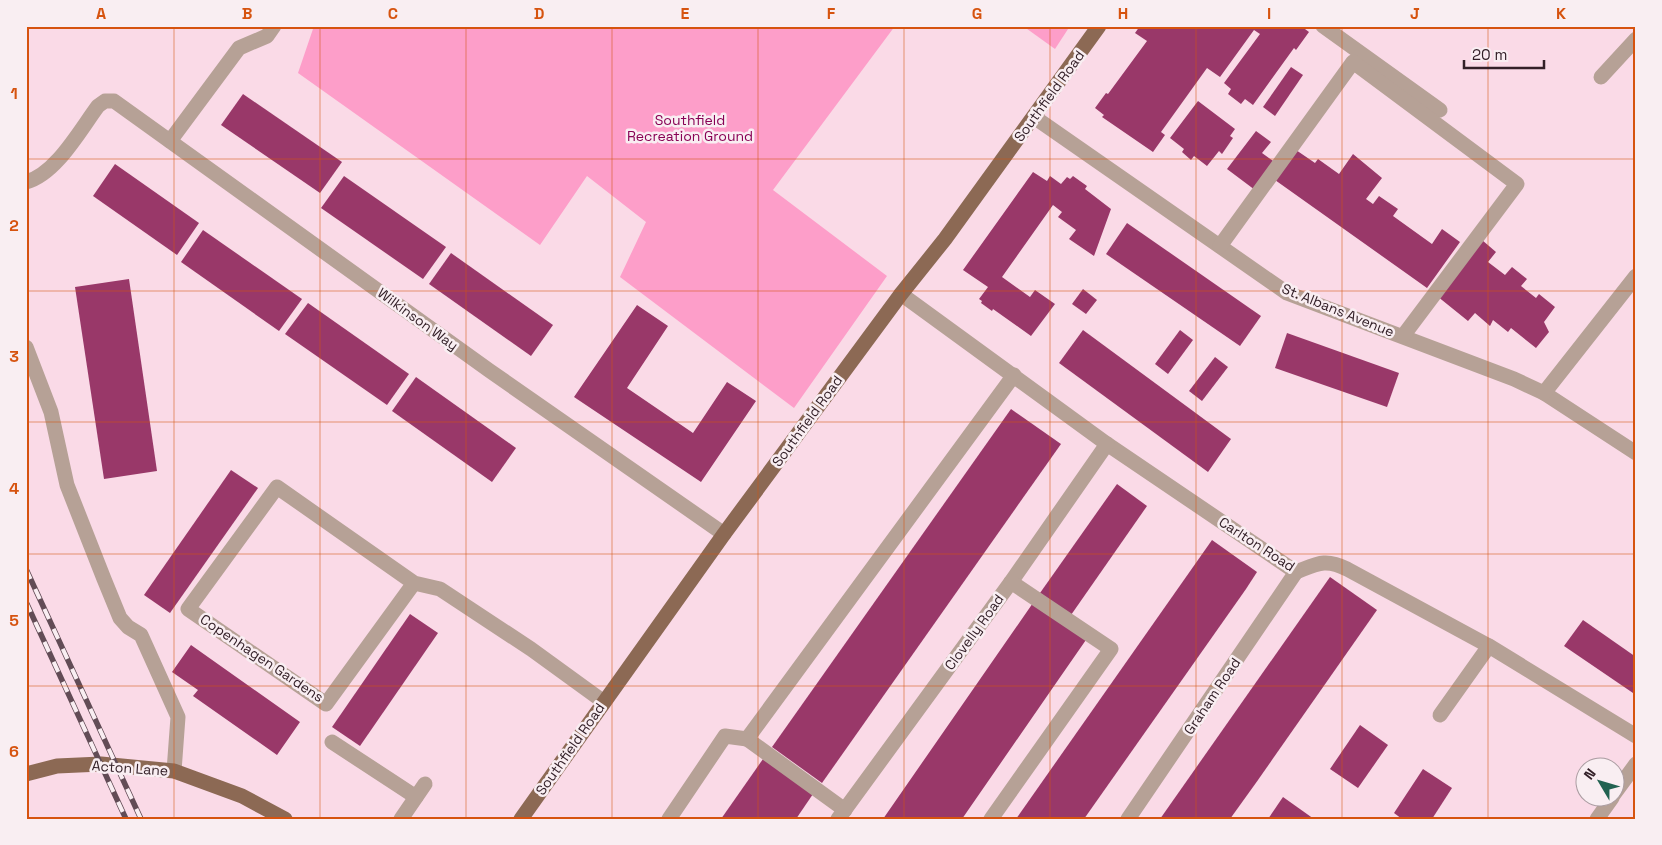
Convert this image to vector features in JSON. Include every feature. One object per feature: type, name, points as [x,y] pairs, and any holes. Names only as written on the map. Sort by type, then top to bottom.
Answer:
[{"type":"main road","name":"Southfield Road","points":[[521,819],[724,534],[901,294],[945,239],[1099,26]]},
{"type":"main road","name":"Acton Lane","points":[[26,774],[57,766],[101,764],[174,771],[242,796],[285,819]]},
{"type":"street","points":[[170,141],[239,48],[267,36],[274,26]]},
{"type":"street","points":[[1323,26],[1440,110]]},
{"type":"street","points":[[1601,77],[1636,39]]},
{"type":"street","points":[[1220,246],[1353,62],[1518,184],[1403,336]]},
{"type":"street","name":"Wilkinson Way","points":[[26,182],[36,179],[50,169],[98,106],[105,101],[114,101],[490,370],[724,534]]},
{"type":"street","name":"St. Albans Avenue","points":[[1034,117],[1287,293],[1514,379],[1544,394],[1636,453]]},
{"type":"street","points":[[1544,394],[1636,276]]},
{"type":"street","name":"Carlton Road","points":[[901,294],[1106,444],[1296,572],[1318,563],[1333,562],[1489,646],[1636,736]]},
{"type":"street","points":[[26,347],[51,412],[67,485],[120,618],[128,627],[141,635],[178,717],[174,771]]},
{"type":"street","points":[[747,739],[1014,375]]},
{"type":"street","name":"Clovelly Road","points":[[841,814],[1011,582],[1106,444]]},
{"type":"street","name":"Copenhagen Gardens","points":[[414,582],[326,704],[188,608],[276,488],[414,582],[440,589],[531,649],[604,702]]},
{"type":"street","name":"Graham Road","points":[[1128,819],[1296,572]]},
{"type":"street","points":[[991,819],[1112,649],[1011,582]]},
{"type":"street","points":[[1440,715],[1489,646]]},
{"type":"street","points":[[670,819],[725,736],[747,739],[841,814]]},
{"type":"street","points":[[332,742],[416,797]]},
{"type":"street","points":[[1624,780],[1636,764]]},
{"type":"street","points":[[401,819],[425,784]]},
{"type":"street","points":[[1596,819],[1604,808]]},
{"type":"green space","name":"Southfield Recreation Ground","points":[[314,26],[895,26],[773,190],[887,276],[794,408],[620,277],[646,222],[587,176],[540,245],[298,73]]},
{"type":"green space","points":[[1023,26],[1070,26],[1055,49]]},
{"type":"building","points":[[1140,26],[1301,26],[1309,32],[1296,50],[1294,48],[1253,105],[1245,99],[1241,104],[1228,94],[1231,89],[1224,83],[1260,34],[1254,30],[1220,77],[1207,68],[1161,132],[1165,135],[1153,152],[1102,117],[1104,115],[1095,108],[1106,93],[1108,94],[1147,41],[1135,33]]},
{"type":"building","points":[[1291,67],[1303,75],[1275,116],[1263,107]]},
{"type":"building","points":[[243,94],[342,162],[320,193],[221,125]]},
{"type":"building","points":[[1198,101],[1235,129],[1230,136],[1233,138],[1222,154],[1219,151],[1207,166],[1194,156],[1191,160],[1182,152],[1184,149],[1170,138]]},
{"type":"building","points":[[1256,131],[1271,142],[1262,153],[1276,163],[1255,190],[1227,169]]},
{"type":"building","points":[[1296,150],[1315,163],[1318,159],[1339,174],[1353,154],[1382,178],[1366,199],[1373,204],[1379,196],[1398,209],[1393,216],[1432,244],[1442,229],[1460,242],[1427,288],[1275,180]]},
{"type":"building","points":[[115,164],[199,223],[177,255],[93,196]]},
{"type":"building","points":[[1033,172],[1047,181],[1050,176],[1061,184],[1067,177],[1070,179],[1073,176],[1087,186],[1085,189],[1111,209],[1094,256],[1069,239],[1076,230],[1058,217],[1062,212],[1053,205],[1002,277],[1030,297],[1035,290],[1055,304],[1031,336],[993,309],[992,311],[981,303],[982,301],[979,299],[988,287],[963,270]]},
{"type":"building","points":[[344,176],[446,247],[423,279],[321,208]]},
{"type":"building","points":[[1127,223],[1261,316],[1240,346],[1106,254]]},
{"type":"building","points":[[203,230],[302,299],[279,331],[181,262]]},
{"type":"building","points":[[1482,240],[1496,252],[1488,262],[1505,275],[1512,267],[1527,279],[1521,286],[1536,298],[1539,294],[1555,307],[1544,322],[1549,332],[1536,348],[1511,328],[1508,332],[1493,320],[1490,326],[1475,313],[1468,321],[1437,296]]},
{"type":"building","points":[[451,253],[553,325],[531,356],[429,284]]},
{"type":"building","points":[[129,279],[157,471],[104,479],[75,287]]},
{"type":"building","points":[[1083,289],[1097,300],[1086,314],[1072,304]]},
{"type":"building","points":[[308,303],[409,374],[387,405],[285,334]]},
{"type":"building","points":[[637,305],[668,326],[627,388],[693,433],[727,382],[756,401],[701,482],[574,397]]},
{"type":"building","points":[[1083,330],[1231,439],[1208,472],[1059,363]]},
{"type":"building","points":[[1180,330],[1193,340],[1168,374],[1155,364]]},
{"type":"building","points":[[1287,333],[1399,373],[1387,407],[1275,368]]},
{"type":"building","points":[[1215,357],[1228,367],[1202,401],[1189,391]]},
{"type":"building","points":[[416,377],[516,448],[492,482],[392,411]]},
{"type":"building","points":[[1011,409],[1061,444],[822,783],[772,747]]},
{"type":"building","points":[[231,470],[258,488],[170,613],[144,595]]},
{"type":"building","points":[[1117,484],[1147,506],[1071,615],[1040,593]]},
{"type":"building","points":[[1212,540],[1257,572],[1246,589],[1084,819],[1016,819]]},
{"type":"building","points":[[1330,577],[1377,610],[1258,780],[1230,819],[1160,819]]},
{"type":"building","points":[[1035,600],[1088,637],[962,819],[883,819]]},
{"type":"building","points":[[410,614],[438,633],[360,746],[332,727]]},
{"type":"building","points":[[1583,620],[1636,657],[1636,689],[1633,693],[1564,646]]},
{"type":"building","points":[[191,645],[300,722],[277,755],[193,696],[198,690],[172,672]]},
{"type":"building","points":[[1360,725],[1388,745],[1358,788],[1330,769]]},
{"type":"building","points":[[763,759],[813,794],[796,819],[721,819]]},
{"type":"building","points":[[1423,769],[1452,788],[1432,819],[1402,819],[1394,813]]},
{"type":"building","points":[[1283,797],[1314,819],[1268,819]]},
{"type":"railway","points":[[26,569],[141,819]]},
{"type":"railway","points":[[26,602],[126,819]]}]
